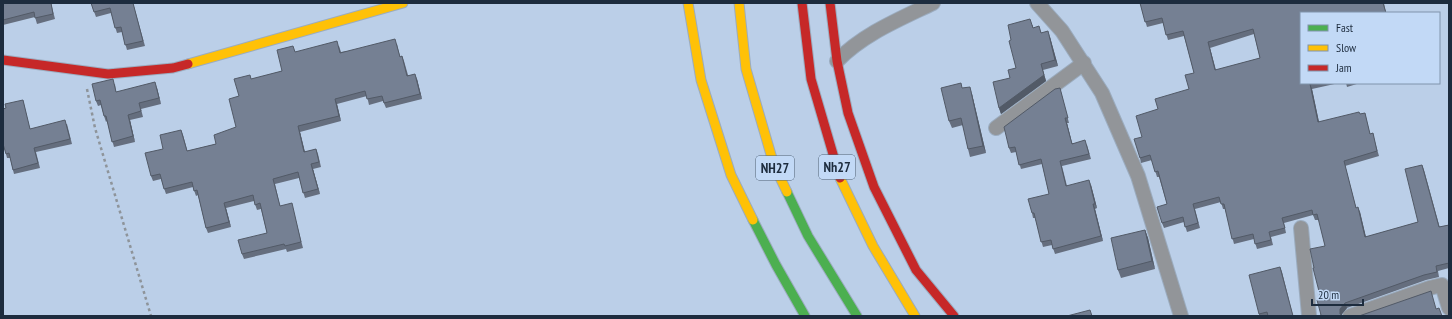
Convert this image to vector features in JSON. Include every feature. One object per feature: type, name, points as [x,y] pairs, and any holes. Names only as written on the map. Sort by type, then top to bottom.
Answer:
[{"type":"main road","points":[[3,60],[108,74],[173,68],[403,3]]},
{"type":"main road","points":[[688,3],[701,80],[731,174],[776,265],[806,316]]},
{"type":"main road","name":"NH27","points":[[739,3],[746,69],[774,165],[808,236],[857,316]]},
{"type":"main road","name":"Nh27","points":[[802,3],[811,80],[841,182],[873,246],[915,316]]},
{"type":"main road","points":[[830,3],[837,61],[848,113],[874,186],[916,270],[954,316]]},
{"type":"street","points":[[837,61],[847,51],[867,36],[933,3]]},
{"type":"street","points":[[1037,3],[1062,31],[1084,62],[1102,93],[1138,176],[1181,316]]},
{"type":"street","points":[[996,128],[1084,62]]},
{"type":"street","points":[[1301,228],[1312,316]]},
{"type":"street","points":[[1350,316],[1429,288],[1445,285],[1449,308]]},
{"type":"path","points":[[83,70],[95,128],[151,316]]},
{"type":"building","points":[[3,3],[51,3],[53,14],[35,18],[34,12],[3,20]]},
{"type":"building","points":[[91,3],[133,3],[143,41],[125,45],[121,27],[115,28],[110,8],[94,12]]},
{"type":"building","points":[[1140,3],[1383,3],[1386,12],[1300,12],[1300,84],[1310,84],[1318,122],[1359,112],[1360,114],[1365,113],[1370,134],[1373,133],[1377,151],[1344,161],[1356,208],[1358,207],[1365,237],[1418,222],[1405,169],[1422,165],[1439,227],[1449,225],[1449,263],[1436,266],[1437,272],[1424,275],[1345,303],[1340,309],[1340,314],[1343,316],[1318,316],[1321,315],[1317,300],[1321,299],[1310,249],[1325,246],[1317,214],[1313,215],[1312,210],[1282,218],[1285,228],[1269,232],[1271,240],[1255,244],[1253,234],[1232,239],[1224,204],[1221,204],[1219,197],[1193,204],[1198,223],[1185,227],[1183,217],[1162,223],[1157,207],[1167,204],[1158,171],[1155,172],[1150,155],[1140,158],[1134,139],[1142,137],[1136,116],[1158,109],[1155,99],[1189,89],[1185,75],[1194,73],[1183,31],[1166,35],[1162,18],[1145,22]],"holes":[[[1253,29],[1260,58],[1215,70],[1208,42]]]},
{"type":"building","points":[[1030,19],[1033,28],[1039,26],[1041,33],[1048,31],[1055,60],[1041,64],[1044,75],[999,108],[993,82],[1010,78],[1008,70],[1016,68],[1009,41],[1011,40],[1008,25]]},
{"type":"building","points":[[395,39],[400,57],[402,56],[407,76],[415,74],[420,94],[384,103],[382,96],[367,99],[365,91],[335,99],[339,116],[298,126],[304,152],[316,149],[319,162],[311,164],[318,189],[303,193],[298,172],[273,179],[280,206],[292,203],[301,242],[285,246],[284,244],[242,254],[238,240],[267,233],[260,203],[255,205],[253,195],[224,203],[229,222],[206,228],[197,190],[194,191],[192,182],[164,189],[160,174],[151,176],[145,153],[163,149],[160,135],[181,130],[187,151],[216,144],[214,135],[236,127],[229,99],[239,96],[234,79],[250,75],[251,79],[282,71],[277,50],[293,46],[295,52],[337,41],[340,53]]},
{"type":"building","points":[[113,79],[116,92],[155,82],[159,98],[139,103],[141,111],[128,115],[133,136],[112,142],[106,116],[104,116],[100,100],[96,101],[92,84]]},
{"type":"building","points":[[961,83],[962,88],[970,87],[983,146],[968,149],[961,118],[949,121],[941,88]]},
{"type":"building","points":[[1060,88],[1068,118],[1065,118],[1072,144],[1085,140],[1089,154],[1060,161],[1066,186],[1089,180],[1101,236],[1053,249],[1051,240],[1041,242],[1034,213],[1032,213],[1028,199],[1049,194],[1041,159],[1019,165],[1015,147],[1009,148],[1004,127],[1055,89]]},
{"type":"building","points":[[23,100],[30,129],[65,120],[70,139],[34,148],[38,163],[13,170],[9,153],[6,154],[3,144],[3,109],[6,108],[5,104]]},
{"type":"building","points":[[1145,230],[1152,261],[1118,270],[1111,238]]},
{"type":"building","points":[[1280,267],[1293,316],[1268,316],[1267,312],[1259,314],[1249,275]]},
{"type":"building","points":[[1431,291],[1436,309],[1439,308],[1442,316],[1359,316]]},
{"type":"building","points":[[1090,310],[1092,316],[1067,316]]},
{"type":"traffic: fast","points":[[787,192],[808,236],[857,316]]},
{"type":"traffic: fast","points":[[753,220],[776,265],[805,316]]},
{"type":"traffic: slow","points":[[188,64],[403,3]]},
{"type":"traffic: slow","points":[[688,3],[701,80],[731,175],[753,220]]},
{"type":"traffic: slow","points":[[739,3],[746,69],[774,165],[787,192]]},
{"type":"traffic: slow","points":[[840,178],[873,246],[915,316]]},
{"type":"traffic: jam","points":[[802,3],[811,79],[840,178]]},
{"type":"traffic: jam","points":[[830,3],[837,61],[848,113],[874,187],[916,270],[954,316]]},
{"type":"traffic: jam","points":[[3,60],[108,74],[173,68],[188,64]]}]
